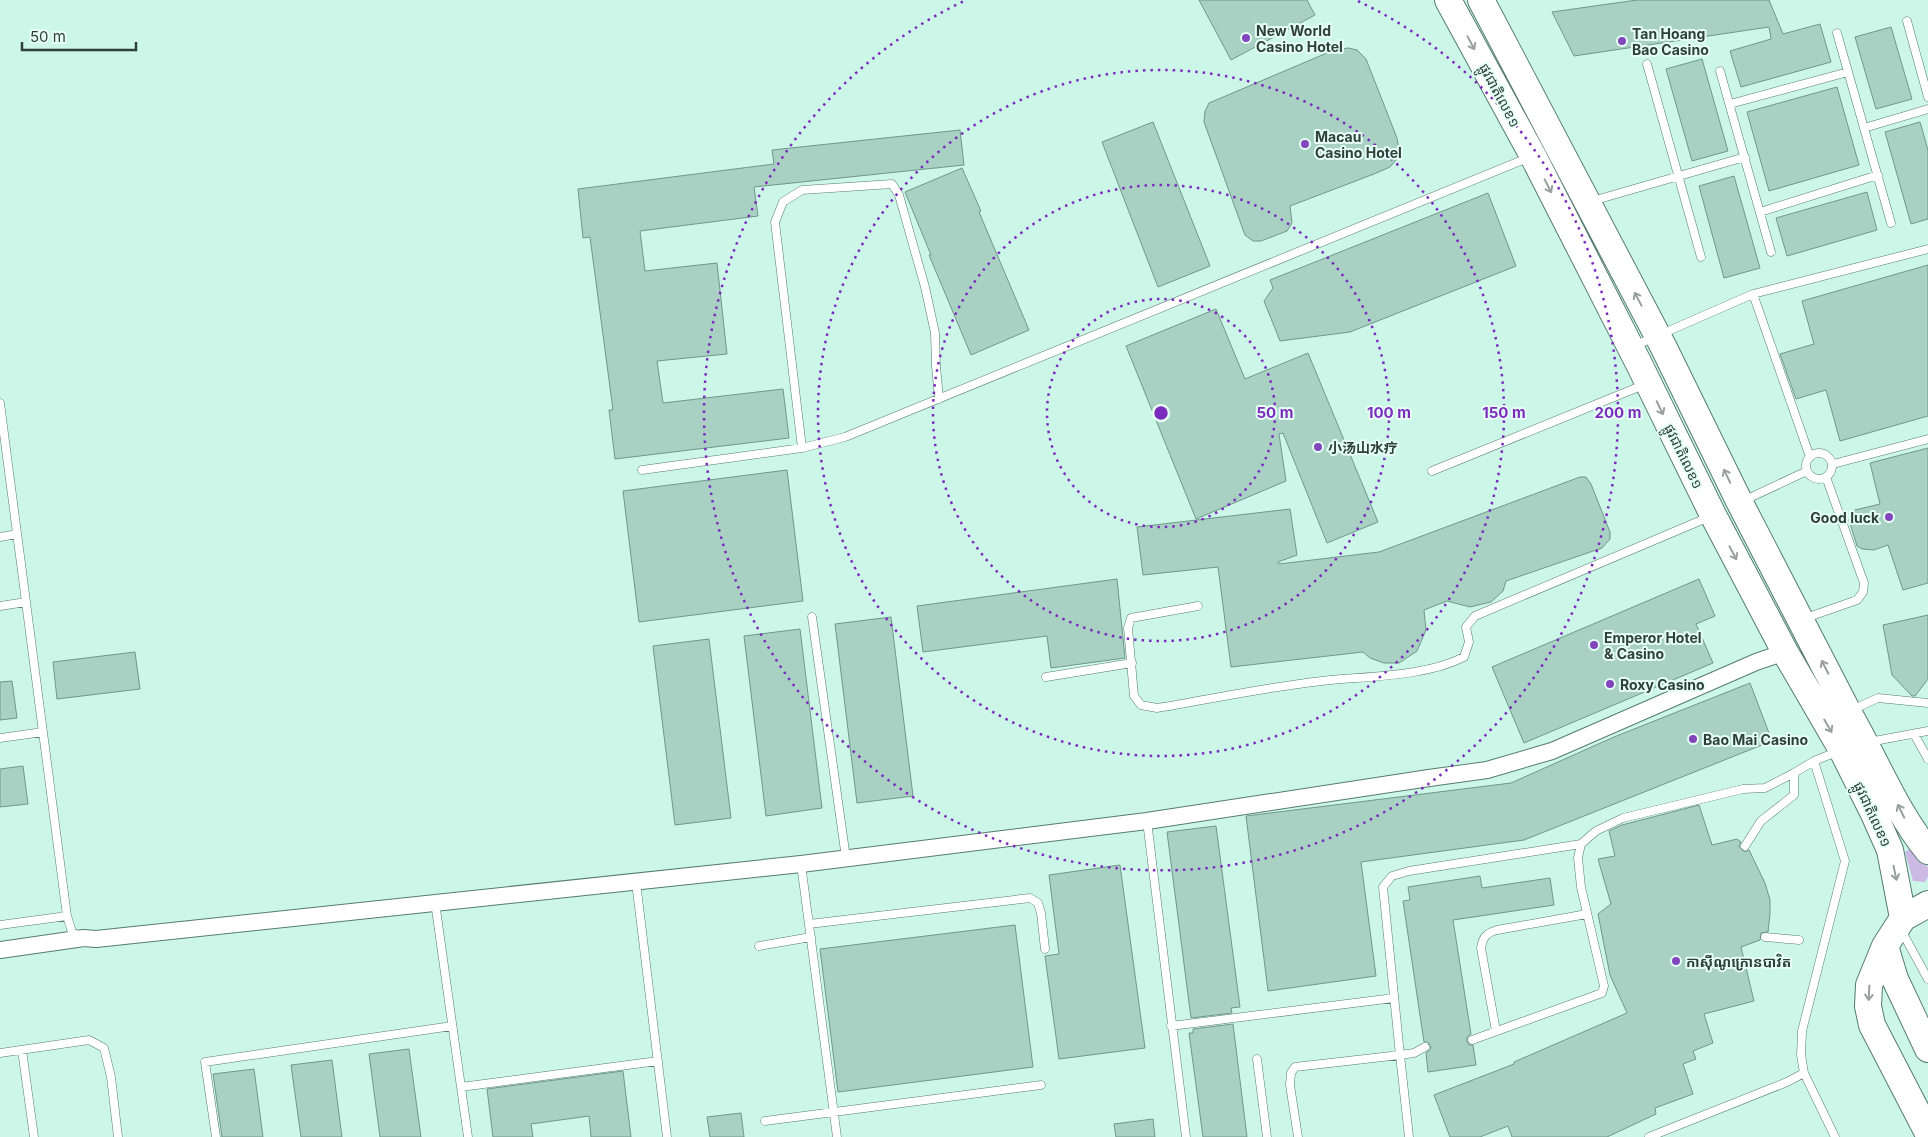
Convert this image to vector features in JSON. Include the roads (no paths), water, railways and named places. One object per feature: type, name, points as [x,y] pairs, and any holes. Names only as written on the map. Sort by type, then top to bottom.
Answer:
[{"type":"highway","name":"ផ្លូវជាតិលេខ១","points":[[1448,0],[1545,151],[1587,202],[1848,712],[1854,746],[1890,850],[1900,921]]},
{"type":"highway","name":"ផ្លូវជាតិលេខ១","points":[[1481,0],[1630,347],[1713,515],[1785,652],[1928,851]]},
{"type":"highway","points":[[1928,904],[1900,921],[1885,946],[1869,985],[1868,1006],[1872,1025],[1928,1133]]},
{"type":"highway","points":[[1885,946],[1896,979],[1928,1049]]},
{"type":"street","points":[[0,950],[84,938],[96,939],[202,929],[436,902],[801,864],[1147,820],[1487,770],[1552,751],[1756,662],[1785,652]]},
{"type":"lane","points":[[1907,21],[1928,97]]},
{"type":"lane","points":[[1837,33],[1892,223]]},
{"type":"lane","points":[[1648,64],[1701,257]]},
{"type":"lane","points":[[1720,71],[1771,252]]},
{"type":"lane","points":[[1730,104],[1848,72]]},
{"type":"lane","points":[[1864,128],[1928,109]]},
{"type":"lane","points":[[642,470],[802,448],[845,437],[1545,151]]},
{"type":"lane","points":[[1587,202],[1744,157]]},
{"type":"lane","points":[[1760,212],[1878,176]]},
{"type":"lane","points":[[802,448],[775,222],[783,202],[802,190],[892,184],[899,195],[925,287],[935,333],[939,399]]},
{"type":"lane","points":[[1630,347],[1753,294],[1928,249]]},
{"type":"lane","points":[[1753,294],[1810,457]]},
{"type":"lane","points":[[1432,471],[1647,383]]},
{"type":"lane","points":[[0,402],[67,916],[72,932],[84,938]]},
{"type":"lane","points":[[1832,464],[1928,439]]},
{"type":"lane","points":[[1816,453],[1824,453],[1830,457],[1832,464],[1831,471],[1826,477],[1815,478],[1807,471],[1806,464],[1810,457],[1816,453]]},
{"type":"lane","points":[[1740,502],[1807,471]]},
{"type":"lane","points":[[1801,619],[1857,600],[1863,592],[1864,583],[1826,477]]},
{"type":"lane","points":[[0,480],[10,478]]},
{"type":"lane","points":[[1198,606],[1131,618],[1128,628],[1134,696],[1142,705],[1157,708],[1293,685],[1393,674],[1449,664],[1464,657],[1469,642],[1466,627],[1475,616],[1713,515]]},
{"type":"lane","points":[[0,537],[17,534]]},
{"type":"lane","points":[[0,606],[26,602]]},
{"type":"lane","points":[[812,617],[846,858]]},
{"type":"lane","points":[[1046,677],[1132,663]]},
{"type":"lane","points":[[1848,712],[1878,698],[1928,703]]},
{"type":"lane","points":[[1409,1137],[1383,887],[1392,876],[1409,871],[1582,844],[1596,832],[1623,818],[1743,789],[1765,788],[1794,774],[1814,761],[1854,746],[1928,731]]},
{"type":"lane","points":[[0,738],[43,732]]},
{"type":"lane","points":[[1914,734],[1928,759]]},
{"type":"lane","points":[[1814,761],[1845,861],[1802,1031],[1800,1056],[1804,1073],[1835,1137]]},
{"type":"lane","points":[[1745,846],[1761,821],[1794,795],[1794,774]]},
{"type":"lane","points":[[1147,820],[1186,1137]]},
{"type":"lane","points":[[1472,1040],[1602,993],[1604,986],[1587,914],[1578,858],[1582,844]]},
{"type":"lane","points":[[801,864],[837,1137]]},
{"type":"lane","points":[[636,882],[667,1137]]},
{"type":"lane","points":[[809,924],[1030,898],[1038,903],[1045,949]]},
{"type":"lane","points":[[436,902],[468,1137]]},
{"type":"lane","points":[[1496,1030],[1481,948],[1483,938],[1488,933],[1498,930],[1587,914]]},
{"type":"lane","points":[[0,925],[67,916]]},
{"type":"lane","points":[[1900,921],[1928,979]]},
{"type":"lane","points":[[759,946],[811,937]]},
{"type":"lane","points":[[1765,937],[1798,940]]},
{"type":"lane","points":[[1171,1026],[1394,998]]},
{"type":"lane","points":[[216,1137],[206,1062],[452,1026]]},
{"type":"lane","points":[[0,1053],[89,1040],[104,1048],[118,1137]]},
{"type":"lane","points":[[1298,1137],[1290,1085],[1291,1073],[1295,1066],[1414,1053],[1425,1047]]},
{"type":"lane","points":[[22,1050],[34,1137]]},
{"type":"lane","points":[[1257,1059],[1266,1137]]},
{"type":"lane","points":[[461,1087],[658,1061]]},
{"type":"lane","points":[[1649,1137],[1787,1082],[1804,1073]]},
{"type":"lane","points":[[765,1121],[1041,1085]]},
{"type":"place","name":"New World Casino Hotel","points":[[1246,38]]},
{"type":"place","name":"Tan Hoang Bao Casino","points":[[1622,41]]},
{"type":"place","name":"Macau Casino Hotel","points":[[1305,144]]},
{"type":"place","name":"小汤山水疗","points":[[1318,447]]},
{"type":"place","name":"Good luck","points":[[1889,517]]},
{"type":"place","name":"Emperor Hotel & Casino","points":[[1594,645]]},
{"type":"place","name":"Roxy Casino","points":[[1610,684]]},
{"type":"place","name":"Bao Mai Casino","points":[[1693,739]]},
{"type":"place","name":"កាស៊ីណូក្រោនបាវិត","points":[[1676,961]]}]
